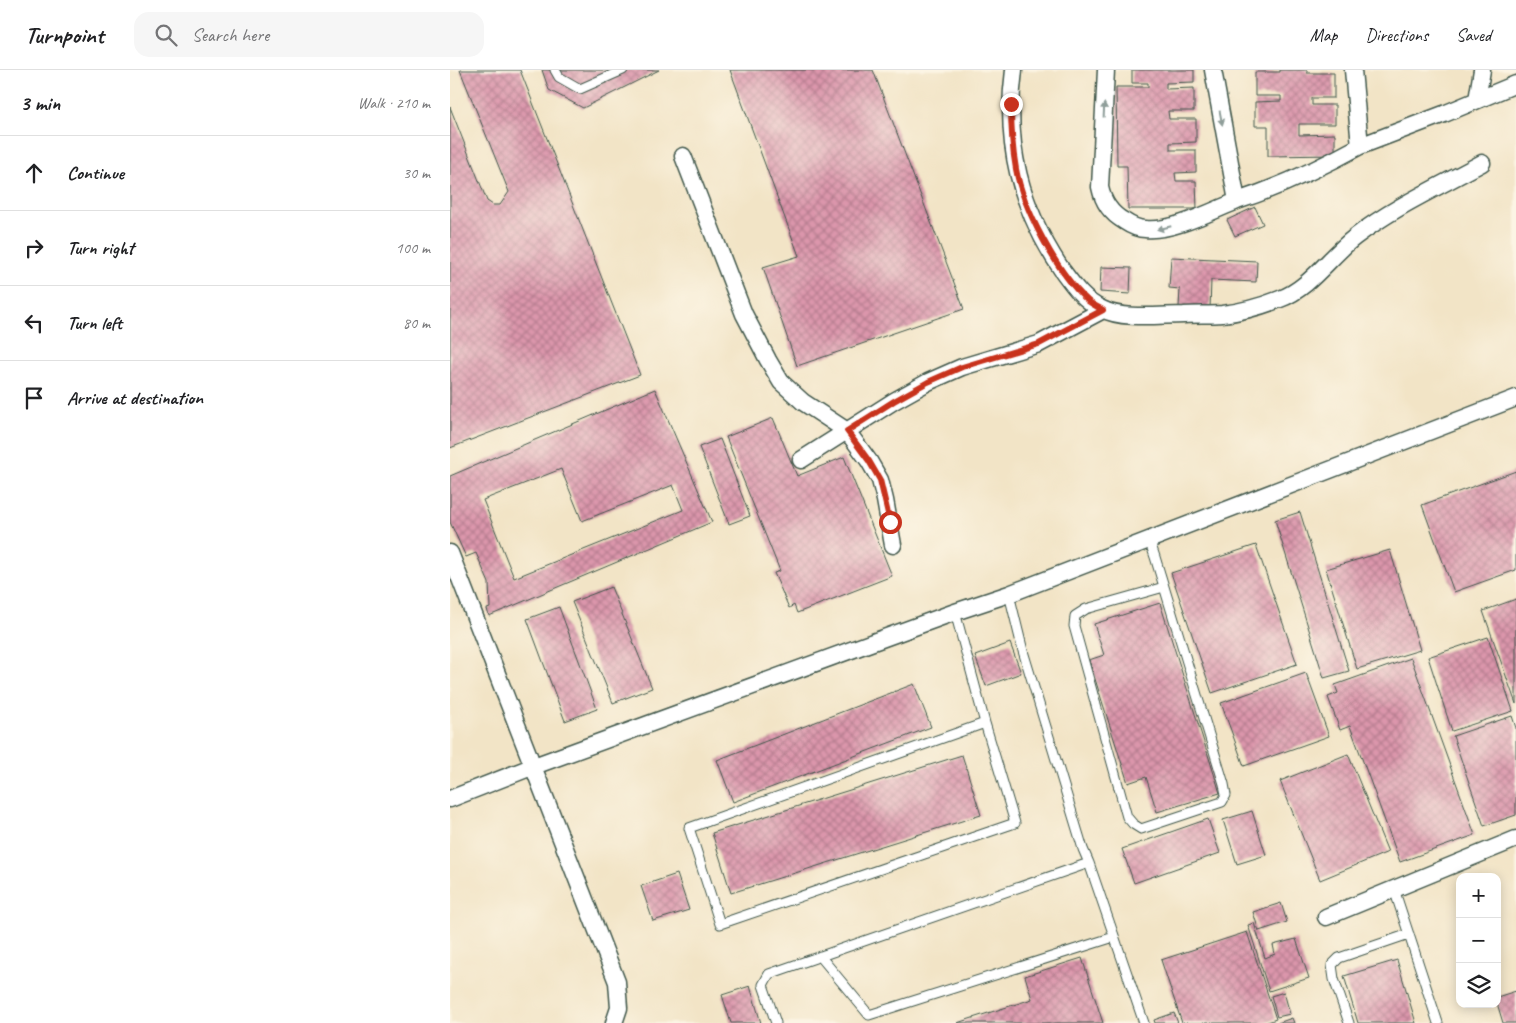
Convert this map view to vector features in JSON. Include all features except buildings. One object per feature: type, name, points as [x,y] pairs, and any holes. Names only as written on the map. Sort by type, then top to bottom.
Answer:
[{"type":"street","points":[[1014,70],[1011,130],[1016,170],[1030,212],[1045,242],[1073,285],[1087,301],[1103,310],[1123,314],[1149,316],[1221,314],[1248,309],[1282,299],[1314,276],[1332,257],[1372,225],[1482,163]]},
{"type":"street","points":[[1106,70],[1100,187],[1103,200],[1117,217],[1131,225],[1143,229],[1158,230],[1260,194],[1321,168],[1360,146],[1516,84]]},
{"type":"street","points":[[1213,70],[1237,201]]},
{"type":"street","points":[[1353,70],[1360,146]]},
{"type":"street","points":[[1477,100],[1482,70]]},
{"type":"street","points":[[683,156],[744,314],[781,382],[803,402],[847,431],[869,461],[880,480],[890,522],[893,545]]},
{"type":"street","points":[[801,460],[894,401],[928,382],[962,367],[1039,344],[1103,310]]},
{"type":"street","points":[[450,799],[534,766],[1009,594],[1516,398]]},
{"type":"street","points":[[450,553],[617,982],[619,1008],[614,1023]]},
{"type":"street","points":[[1326,917],[1516,839]]},
{"type":"lane","points":[[555,70],[559,77],[580,89],[623,70]]},
{"type":"lane","points":[[1149,539],[1164,586],[1226,794],[1222,802],[1141,829],[1127,817],[1074,626],[1075,616],[1086,609],[1164,586]]},
{"type":"lane","points":[[1009,594],[1023,650],[1083,849],[1144,1023]]},
{"type":"lane","points":[[955,612],[985,723],[1015,823],[720,924],[690,828],[985,723]]},
{"type":"lane","points":[[776,1023],[763,985],[769,974],[1089,864]]},
{"type":"lane","points":[[1394,889],[1438,1023]]},
{"type":"lane","points":[[1349,1023],[1334,979],[1332,965],[1339,958],[1409,934]]},
{"type":"lane","points":[[820,956],[869,1015],[1114,937]]},
{"type":"route","points":[[890,522],[880,480],[847,431],[928,382],[962,367],[1039,344],[1103,310],[1087,301],[1073,285],[1045,242],[1030,212],[1020,187],[1016,170],[1011,130],[1011,104]]}]
